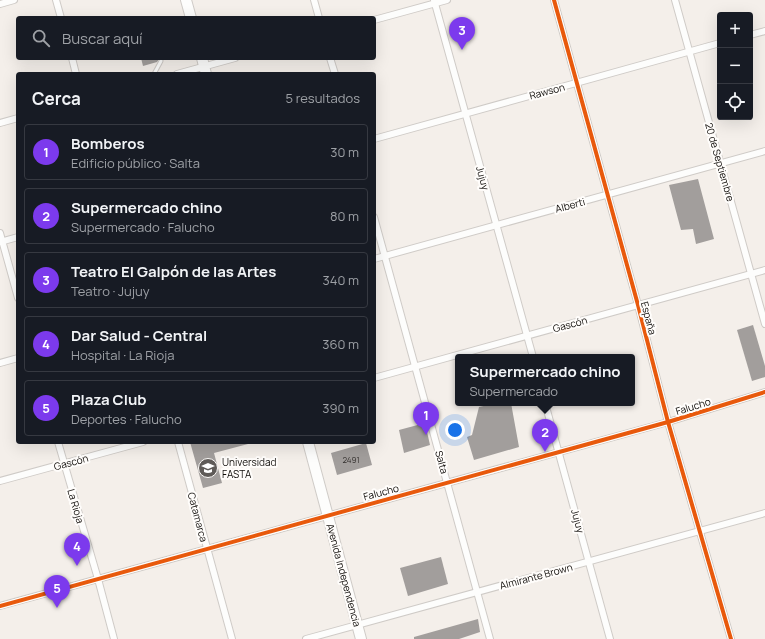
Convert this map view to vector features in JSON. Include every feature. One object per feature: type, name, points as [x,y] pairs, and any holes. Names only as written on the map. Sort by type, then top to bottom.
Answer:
[{"type":"main road","points":[[186,0],[190,16]]},
{"type":"main road","name":"Avenida Independencia","points":[[309,444],[361,639]]},
{"type":"street","points":[[0,4],[14,0]]},
{"type":"street","points":[[56,0],[60,16]]},
{"type":"street","points":[[314,0],[318,16]]},
{"type":"street","points":[[376,19],[435,2],[447,0]]},
{"type":"street","name":"España","points":[[554,0],[638,305],[668,422],[731,639]]},
{"type":"street","name":"20 de Septiembre","points":[[675,0],[765,324]]},
{"type":"street","name":"Jujuy","points":[[435,2],[532,354]]},
{"type":"street","points":[[753,34],[765,31]]},
{"type":"street","name":"Rawson","points":[[376,138],[717,44]]},
{"type":"street","points":[[72,60],[76,72]]},
{"type":"street","points":[[184,72],[227,60]]},
{"type":"street","points":[[331,60],[334,72]]},
{"type":"street","points":[[0,123],[16,119]]},
{"type":"street","name":"Alberti","points":[[376,258],[765,151]]},
{"type":"street","name":"Salta","points":[[376,224],[490,639]]},
{"type":"street","points":[[0,233],[1,242],[16,291]]},
{"type":"street","points":[[1,242],[16,238]]},
{"type":"street","name":"Gascón","points":[[463,354],[765,270]]},
{"type":"street","name":"Gascón","points":[[376,377],[455,356]]},
{"type":"street","points":[[0,363],[16,359]]},
{"type":"street","name":"Falucho","points":[[0,606],[668,422],[765,392]]},
{"type":"street","name":"Jujuy","points":[[546,406],[610,639]]},
{"type":"street","name":"La Rioja","points":[[59,444],[114,639]]},
{"type":"street","name":"Gascón","points":[[0,481],[136,444]]},
{"type":"street","name":"Catamarca","points":[[179,444],[232,639]]},
{"type":"street","name":"Almirante Brown","points":[[306,639],[765,513]]},
{"type":"lane","points":[[155,72],[161,61]]},
{"type":"building","points":[[142,60],[158,60],[157,62],[143,66]]},
{"type":"building","points":[[698,179],[714,239],[696,244],[693,229],[681,230],[669,185]]},
{"type":"building","points":[[753,325],[765,366],[765,377],[752,381],[737,330]]},
{"type":"building","points":[[512,406],[519,447],[474,460],[467,437],[472,435],[479,407]]},
{"type":"building","points":[[425,423],[430,445],[404,453],[399,430]]},
{"type":"building","name":"Universidad FASTA","points":[[191,444],[248,444],[214,453],[222,483],[203,488]]},
{"type":"building","points":[[366,444],[372,465],[337,475],[331,453]]},
{"type":"building","points":[[441,557],[448,584],[408,596],[400,568]]},
{"type":"building","points":[[478,619],[480,632],[459,639],[414,639],[414,637]]},
{"type":"cycle path","points":[[554,0],[638,305],[668,422],[731,639]]},
{"type":"cycle path","points":[[0,606],[668,422],[765,392]]},
{"type":"place","name":"Teatro El Galpón de las Artes","points":[[462,50]]},
{"type":"place","name":"Bomberos","points":[[426,435]]},
{"type":"place","name":"Supermercado chino","points":[[545,452]]},
{"type":"place","name":"Universidad FASTA","points":[[208,468]]},
{"type":"place","name":"Dar Salud - Central","points":[[77,566]]},
{"type":"place","name":"Plaza Club","points":[[57,608]]}]
